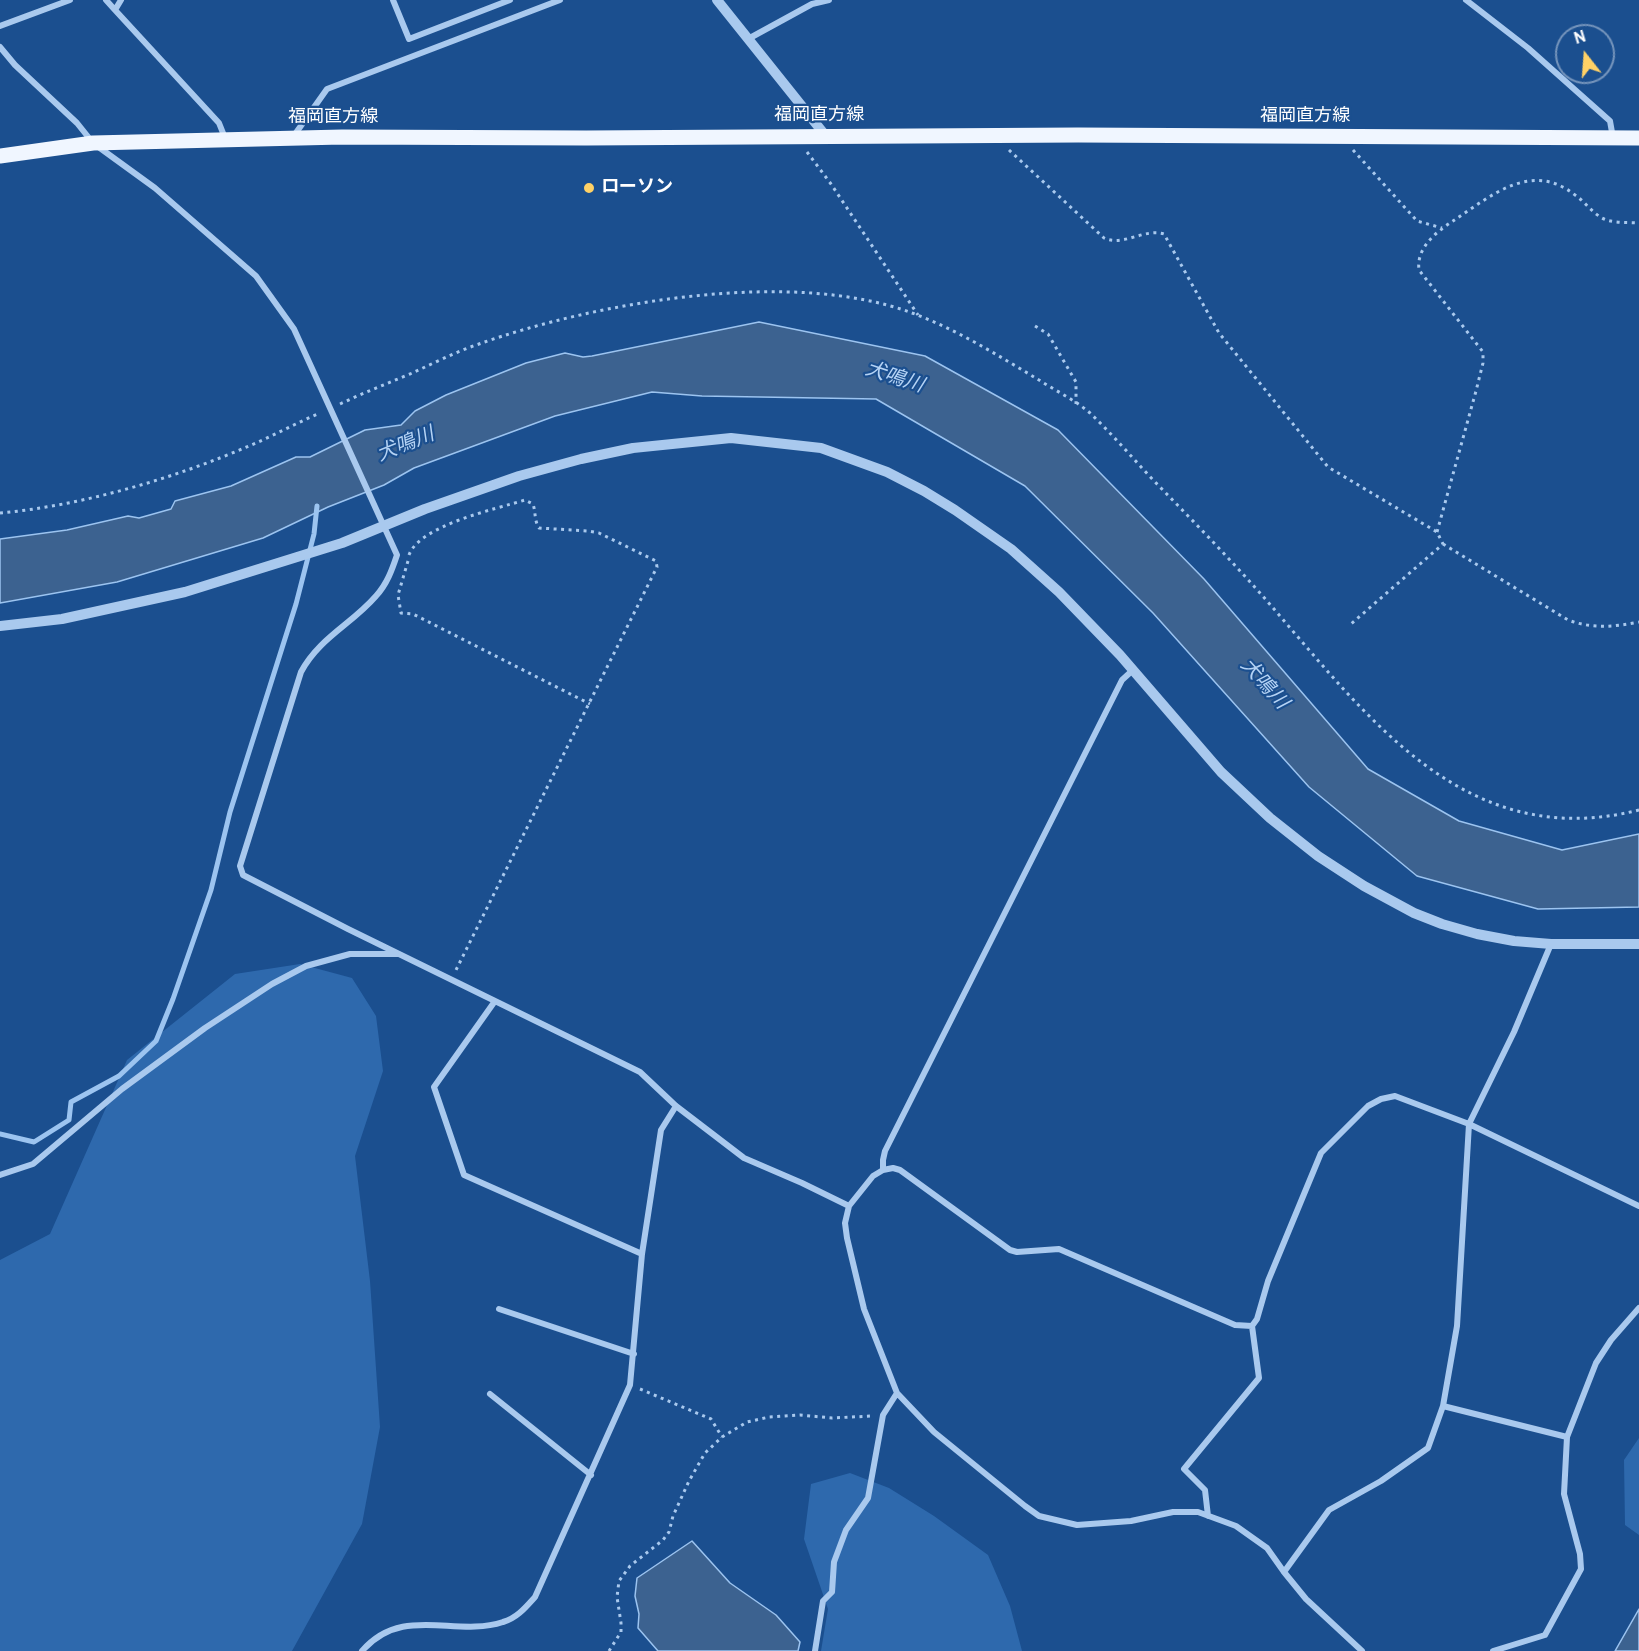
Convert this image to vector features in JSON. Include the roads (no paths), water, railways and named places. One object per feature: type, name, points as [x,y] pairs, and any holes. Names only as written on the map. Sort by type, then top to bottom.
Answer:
[{"type":"main road","name":"福岡直方線","points":[[0,156],[93,143],[293,138],[1002,135],[1639,138]]},
{"type":"street","points":[[0,26],[70,0]]},
{"type":"street","points":[[106,0],[219,123],[225,139]]},
{"type":"street","points":[[116,10],[121,0]]},
{"type":"street","points":[[393,0],[409,39],[510,0]]},
{"type":"street","points":[[293,138],[327,88],[560,0]]},
{"type":"street","points":[[717,0],[825,135]]},
{"type":"street","points":[[748,39],[813,4],[829,0]]},
{"type":"street","points":[[1466,0],[1528,48],[1610,121],[1614,138]]},
{"type":"street","points":[[0,47],[15,65],[77,123],[93,143],[154,188],[256,276],[294,329],[332,408],[397,555],[389,579],[377,596],[318,647],[301,672],[240,866],[243,875],[640,1072],[676,1106],[744,1158],[849,1206]]},
{"type":"street","points":[[0,626],[62,620],[185,592],[342,543],[425,508],[519,476],[580,459],[633,448],[731,438],[821,448],[855,459],[924,491],[1011,549],[1059,592],[1134,670],[1221,772],[1270,818],[1318,856],[1391,901],[1442,924],[1505,939],[1551,944],[1639,944]]},
{"type":"street","points":[[883,1170],[885,1151],[1122,680],[1134,670]]},
{"type":"street","points":[[1284,1572],[1329,1510],[1381,1481],[1428,1448],[1443,1406],[1457,1326],[1469,1124],[1514,1032],[1551,944]]},
{"type":"street","points":[[0,1175],[33,1164],[122,1089],[205,1028],[272,984],[306,966],[350,954],[402,954]]},
{"type":"street","points":[[495,1001],[434,1087],[464,1175],[642,1254]]},
{"type":"street","points":[[1208,1516],[1205,1490],[1184,1469],[1259,1378],[1252,1326],[1257,1319],[1268,1281],[1321,1153],[1368,1106],[1381,1099],[1395,1096],[1469,1124],[1639,1206]]},
{"type":"street","points":[[362,1651],[380,1635],[420,1623],[461,1626],[503,1622],[522,1612],[536,1597],[630,1385],[642,1254],[661,1130],[676,1106]]},
{"type":"street","points":[[1252,1326],[1235,1325],[1059,1249],[1017,1252],[1010,1250],[900,1170],[893,1168],[883,1170],[873,1176],[849,1206],[845,1224],[864,1309],[897,1393],[934,1432],[1039,1515],[1077,1525],[1131,1521],[1173,1512],[1198,1512],[1236,1526],[1268,1548],[1306,1599],[1362,1651]]},
{"type":"street","points":[[1492,1651],[1545,1635],[1581,1569],[1580,1554],[1564,1494],[1567,1437],[1596,1363],[1611,1340],[1639,1308]]},
{"type":"street","points":[[500,1309],[634,1354]]},
{"type":"street","points":[[815,1651],[823,1601],[832,1592],[834,1562],[846,1530],[868,1498],[883,1415],[897,1393]]},
{"type":"street","points":[[490,1394],[591,1475]]},
{"type":"street","points":[[1443,1406],[1567,1437]]},
{"type":"water","name":"犬鳴川","points":[[759,322],[925,356],[1058,430],[1204,579],[1368,769],[1459,821],[1562,850],[1639,834],[1639,907],[1538,909],[1417,876],[1309,787],[1153,613],[1025,486],[876,399],[702,396],[652,392],[555,416],[414,468],[384,485],[328,507],[263,538],[117,582],[0,603],[0,539],[67,530],[128,516],[139,518],[171,509],[175,501],[231,486],[296,457],[310,457],[365,430],[401,425],[415,411],[446,395],[526,363],[565,353],[583,357],[592,356]]},
{"type":"water","points":[[692,1541],[730,1583],[776,1615],[800,1642],[798,1651],[658,1651],[638,1628],[639,1614],[635,1596],[637,1578]]},
{"type":"water","points":[[1639,1609],[1639,1651],[1615,1651]]},
{"type":"waterway","points":[[0,1134],[34,1142],[69,1120],[71,1102],[119,1076],[156,1041],[211,890],[230,812],[296,604],[314,534],[317,506]]},
{"type":"place","name":"ローソン","points":[[589,188]]}]
